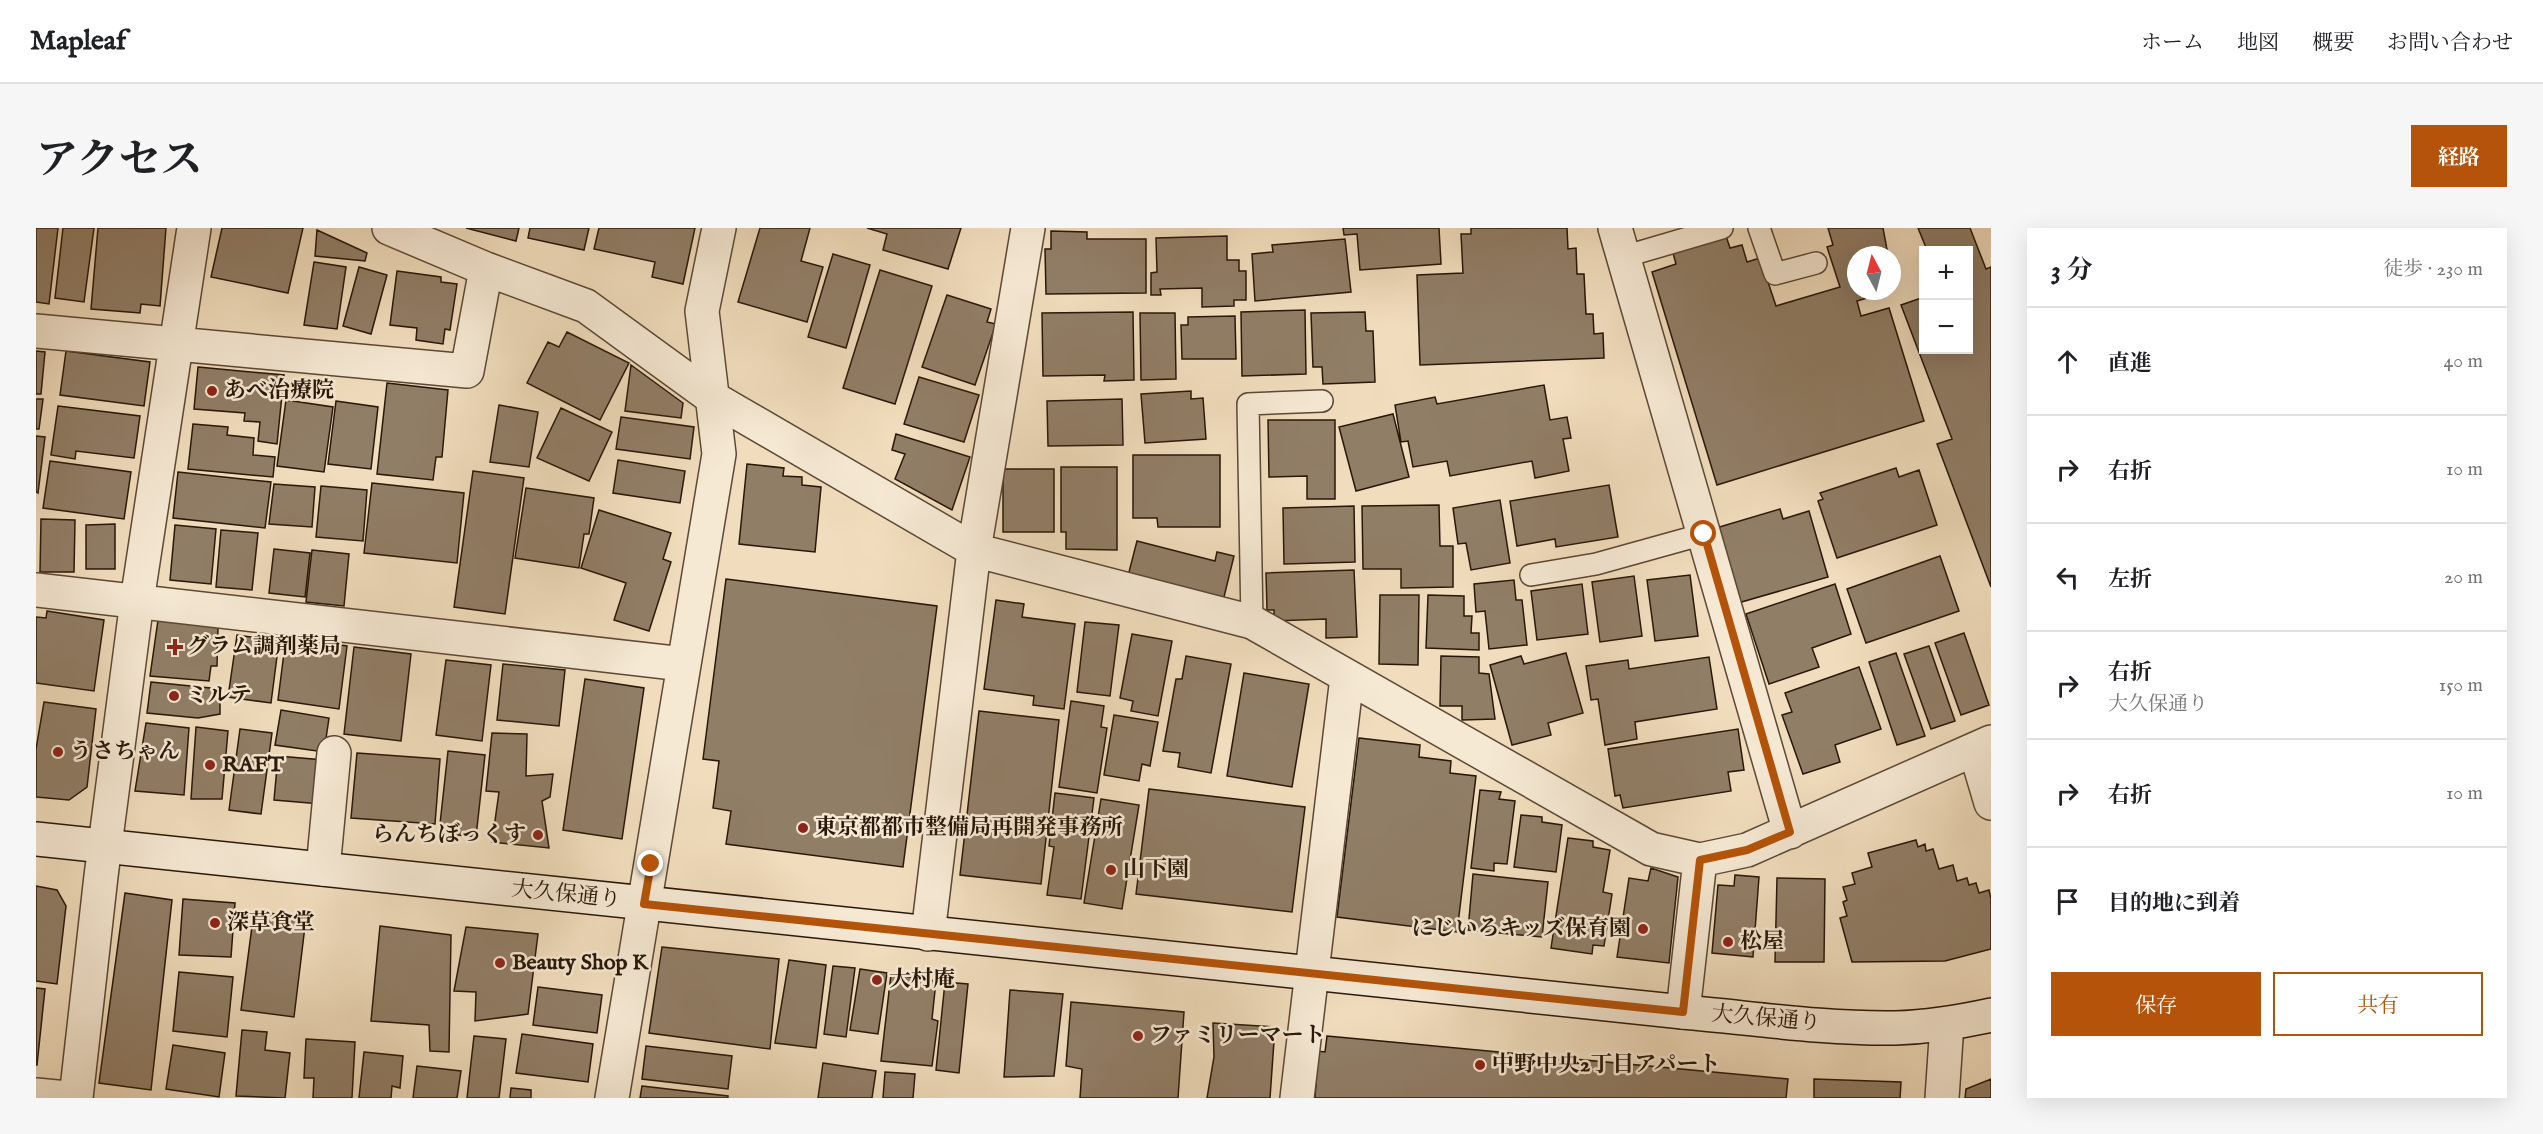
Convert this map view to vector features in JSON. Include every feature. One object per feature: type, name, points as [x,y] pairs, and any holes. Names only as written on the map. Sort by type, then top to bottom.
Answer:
[{"type":"street","points":[[76,1098],[105,846],[137,601],[178,345],[194,228]]},
{"type":"street","points":[[389,228],[486,269],[586,306],[711,397],[974,550],[1252,622],[1651,849],[1700,860],[1747,850],[1983,746],[1991,802]]},
{"type":"street","points":[[612,1098],[719,454],[702,311],[718,228]]},
{"type":"street","points":[[928,934],[974,550],[1028,228]]},
{"type":"street","points":[[1619,242],[1790,832]]},
{"type":"street","points":[[36,331],[467,371],[486,269]]},
{"type":"street","points":[[36,590],[683,664]]},
{"type":"street","points":[[1297,1098],[1347,677]]},
{"type":"street","points":[[323,869],[334,753]]},
{"type":"street","name":"大久保通り","points":[[36,839],[1683,1012],[1841,1026],[1894,1028],[1947,1024],[1991,1015]]},
{"type":"street","points":[[1683,1012],[1700,860]]},
{"type":"street","points":[[1942,1098],[1947,1024]]},
{"type":"street","points":[[36,1095],[68,1098]]},
{"type":"lane","points":[[1619,242],[1722,228]]},
{"type":"lane","points":[[1759,228],[1776,274],[1816,262]]},
{"type":"lane","points":[[1252,622],[1248,404],[1322,401]]},
{"type":"lane","points":[[1531,575],[1596,564],[1704,534]]},
{"type":"building","points":[[36,228],[58,228],[49,304],[36,302]]},
{"type":"building","points":[[63,228],[94,228],[84,302],[55,298]]},
{"type":"building","points":[[98,228],[166,228],[160,306],[141,304],[140,313],[91,309]]},
{"type":"building","points":[[222,228],[303,228],[288,293],[211,277]]},
{"type":"building","points":[[466,228],[519,228],[516,241]]},
{"type":"building","points":[[530,228],[589,228],[584,250],[528,238]]},
{"type":"building","points":[[599,228],[695,228],[683,284],[652,277],[655,262],[594,249]]},
{"type":"building","points":[[760,228],[810,228],[801,261],[823,267],[807,322],[738,302]]},
{"type":"building","points":[[867,228],[961,228],[948,269],[883,250],[887,234]]},
{"type":"building","points":[[1343,228],[1439,228],[1441,264],[1360,270],[1357,234],[1344,235]]},
{"type":"building","points":[[1471,228],[1567,228],[1568,249],[1576,248],[1577,274],[1584,274],[1586,314],[1593,314],[1594,334],[1603,333],[1604,358],[1420,365],[1417,275],[1463,273],[1461,234],[1471,234]]},
{"type":"building","points":[[1828,228],[1883,228],[1886,246],[1847,246],[1847,300],[1860,300],[1857,301],[1861,316],[1889,308],[1924,421],[1717,485],[1652,272],[1676,264],[1673,253],[1726,236],[1730,248],[1742,245],[1747,262],[1760,258],[1776,306],[1840,287],[1827,247],[1833,245]]},
{"type":"building","points":[[1918,228],[1970,228],[1986,269],[1991,267],[1991,587],[1937,444],[1952,439],[1920,354],[1973,354],[1973,246],[1925,246]]},
{"type":"building","points":[[317,230],[367,253],[365,261],[315,256]]},
{"type":"building","points":[[1051,231],[1087,232],[1087,239],[1146,239],[1146,293],[1046,294],[1045,249],[1051,249]]},
{"type":"building","points":[[1227,236],[1227,260],[1239,260],[1239,271],[1246,271],[1246,300],[1234,300],[1234,306],[1202,307],[1202,288],[1160,289],[1161,295],[1151,295],[1151,273],[1157,272],[1156,238]]},
{"type":"building","points":[[1345,239],[1351,292],[1255,301],[1252,254],[1273,252],[1272,245]]},
{"type":"building","points":[[833,254],[870,265],[846,348],[808,337]]},
{"type":"building","points":[[314,262],[346,267],[337,329],[304,325]]},
{"type":"building","points":[[359,267],[387,275],[371,334],[343,326]]},
{"type":"building","points":[[880,270],[932,286],[895,404],[843,388]]},
{"type":"building","points":[[397,271],[441,277],[441,282],[457,284],[450,330],[445,329],[443,344],[416,340],[417,328],[390,325]]},
{"type":"building","points":[[947,295],[991,309],[987,322],[996,324],[975,385],[922,367]]},
{"type":"building","points":[[1919,299],[1919,352],[1901,305]]},
{"type":"building","points":[[1305,310],[1306,374],[1242,376],[1241,312]]},
{"type":"building","points":[[1133,312],[1134,380],[1104,381],[1105,375],[1043,376],[1042,313]]},
{"type":"building","points":[[1365,312],[1366,331],[1373,331],[1375,382],[1323,384],[1322,367],[1313,367],[1311,313]]},
{"type":"building","points":[[1140,313],[1175,313],[1176,379],[1141,380]]},
{"type":"building","points":[[1235,316],[1236,359],[1182,359],[1181,325],[1188,325],[1188,317]]},
{"type":"building","points":[[567,332],[629,363],[600,420],[527,383],[548,342],[559,347]]},
{"type":"building","points":[[36,351],[45,352],[41,394],[36,394]]},
{"type":"building","points":[[66,351],[150,362],[144,406],[60,395]]},
{"type":"building","points":[[631,365],[683,403],[681,418],[625,411]]},
{"type":"building","points":[[198,367],[284,375],[277,444],[258,441],[260,422],[244,421],[245,413],[194,409]]},
{"type":"building","points":[[919,377],[979,395],[964,442],[904,424]]},
{"type":"building","points":[[387,383],[448,390],[442,457],[436,457],[433,480],[377,474]]},
{"type":"building","points":[[1544,385],[1550,420],[1567,417],[1571,438],[1563,439],[1569,471],[1535,478],[1532,461],[1450,476],[1447,461],[1413,467],[1408,441],[1401,442],[1395,405],[1435,397],[1437,404]]},
{"type":"building","points":[[1191,391],[1191,399],[1203,398],[1206,439],[1145,443],[1141,394]]},
{"type":"building","points":[[36,399],[43,399],[39,429],[36,429]]},
{"type":"building","points":[[1122,399],[1123,445],[1048,446],[1047,401]]},
{"type":"building","points":[[286,400],[333,407],[324,472],[277,466]]},
{"type":"building","points":[[336,401],[378,407],[371,469],[328,464]]},
{"type":"building","points":[[499,405],[538,412],[529,467],[490,462]]},
{"type":"building","points":[[58,406],[140,416],[134,458],[76,451],[75,459],[51,455]]},
{"type":"building","points":[[561,408],[612,432],[589,481],[537,458]]},
{"type":"building","points":[[1393,414],[1409,477],[1356,491],[1339,427]]},
{"type":"building","points":[[621,417],[694,427],[690,459],[616,449]]},
{"type":"building","points":[[1268,420],[1335,420],[1335,499],[1307,499],[1307,476],[1269,477]]},
{"type":"building","points":[[193,424],[228,427],[227,435],[254,438],[253,455],[275,457],[273,477],[188,469]]},
{"type":"building","points":[[896,434],[970,457],[952,510],[895,479],[905,454],[892,450]]},
{"type":"building","points":[[36,436],[45,437],[38,493],[36,492]]},
{"type":"building","points":[[1133,455],[1220,455],[1220,527],[1158,527],[1157,518],[1133,518]]},
{"type":"building","points":[[618,460],[685,471],[680,503],[613,493]]},
{"type":"building","points":[[50,461],[131,472],[124,519],[43,508]]},
{"type":"building","points":[[747,464],[784,468],[783,476],[802,477],[802,485],[821,487],[815,552],[739,544]]},
{"type":"building","points":[[1061,467],[1117,467],[1117,550],[1066,549],[1066,532],[1061,532]]},
{"type":"building","points":[[1896,468],[1899,477],[1919,470],[1937,525],[1837,558],[1818,501],[1823,499],[1820,493]]},
{"type":"building","points":[[1003,469],[1054,469],[1054,532],[1003,532]]},
{"type":"building","points":[[473,471],[524,478],[505,614],[454,607]]},
{"type":"building","points":[[178,472],[271,482],[265,528],[173,518]]},
{"type":"building","points":[[372,483],[464,493],[457,563],[364,553]]},
{"type":"building","points":[[274,484],[315,487],[312,527],[269,524]]},
{"type":"building","points":[[1609,485],[1618,537],[1556,547],[1555,539],[1517,546],[1510,501]]},
{"type":"building","points":[[321,486],[367,490],[363,541],[316,537]]},
{"type":"building","points":[[526,488],[594,498],[589,534],[584,534],[579,568],[515,558]]},
{"type":"building","points":[[1500,500],[1510,563],[1471,570],[1466,543],[1458,544],[1453,508]]},
{"type":"building","points":[[1439,505],[1440,546],[1453,546],[1453,587],[1401,588],[1401,569],[1363,569],[1362,506]]},
{"type":"building","points":[[1354,506],[1355,562],[1284,564],[1283,508]]},
{"type":"building","points":[[1780,509],[1783,519],[1809,511],[1828,577],[1738,603],[1716,528]]},
{"type":"building","points":[[599,510],[671,533],[663,559],[671,562],[649,631],[614,620],[626,583],[581,568]]},
{"type":"building","points":[[41,519],[75,520],[74,572],[40,572]]},
{"type":"building","points":[[115,524],[115,569],[86,569],[86,525]]},
{"type":"building","points":[[175,525],[216,529],[211,584],[170,580]]},
{"type":"building","points":[[221,530],[258,533],[252,590],[216,587]]},
{"type":"building","points":[[1137,541],[1215,561],[1217,552],[1234,556],[1223,601],[1128,576]]},
{"type":"building","points":[[274,549],[310,553],[305,597],[269,593]]},
{"type":"building","points":[[312,550],[349,554],[344,606],[306,602]]},
{"type":"building","points":[[1940,556],[1959,611],[1866,643],[1847,589]]},
{"type":"building","points":[[1354,570],[1357,637],[1326,638],[1326,619],[1274,621],[1274,610],[1267,610],[1266,573]]},
{"type":"building","points":[[1690,575],[1698,636],[1655,641],[1647,580]]},
{"type":"building","points":[[1634,576],[1642,636],[1600,642],[1592,582]]},
{"type":"building","points":[[726,579],[937,606],[903,867],[726,844],[731,811],[713,808],[719,761],[703,759]]},
{"type":"building","points":[[1514,580],[1516,600],[1522,600],[1527,645],[1489,649],[1485,611],[1476,612],[1474,584]]},
{"type":"building","points":[[1582,584],[1588,634],[1537,640],[1531,591]]},
{"type":"building","points":[[1835,584],[1851,634],[1812,648],[1819,667],[1769,684],[1746,614]]},
{"type":"building","points":[[1380,595],[1419,595],[1418,665],[1379,664]]},
{"type":"building","points":[[1428,595],[1464,596],[1464,616],[1472,616],[1471,633],[1479,633],[1479,650],[1426,648]]},
{"type":"building","points":[[996,600],[1024,604],[1022,617],[1075,624],[1064,709],[1033,705],[1034,696],[984,689]]},
{"type":"building","points":[[47,611],[104,620],[94,691],[36,683],[36,617],[46,618]]},
{"type":"building","points":[[158,620],[218,627],[217,666],[211,666],[209,681],[150,676]]},
{"type":"building","points":[[1085,622],[1119,625],[1110,696],[1077,692]]},
{"type":"building","points":[[1964,633],[1989,705],[1961,715],[1935,643]]},
{"type":"building","points":[[1132,634],[1172,641],[1158,716],[1131,711],[1133,701],[1120,698]]},
{"type":"building","points":[[237,635],[279,641],[271,703],[228,697]]},
{"type":"building","points":[[286,637],[347,646],[339,709],[278,700]]},
{"type":"building","points":[[1929,646],[1955,721],[1931,729],[1904,654]]},
{"type":"building","points":[[354,647],[411,654],[401,741],[344,734]]},
{"type":"building","points":[[1566,653],[1583,713],[1548,723],[1551,735],[1512,745],[1490,665],[1521,656],[1524,664]]},
{"type":"building","points":[[1896,653],[1925,736],[1897,745],[1869,662]]},
{"type":"building","points":[[1186,656],[1231,664],[1211,773],[1178,767],[1180,753],[1163,751],[1176,679],[1182,679]]},
{"type":"building","points":[[1441,656],[1479,657],[1479,673],[1489,674],[1495,719],[1462,720],[1462,706],[1440,706]]},
{"type":"building","points":[[1709,657],[1717,709],[1635,722],[1637,739],[1605,745],[1598,699],[1591,700],[1586,666],[1628,660],[1629,669]]},
{"type":"building","points":[[446,660],[491,665],[482,741],[436,735]]},
{"type":"building","points":[[503,664],[565,670],[559,726],[497,720]]},
{"type":"building","points":[[1859,667],[1881,729],[1835,745],[1840,762],[1803,774],[1782,715],[1792,712],[1785,693]]},
{"type":"building","points":[[1244,673],[1309,684],[1292,787],[1227,776]]},
{"type":"building","points":[[585,679],[644,688],[622,839],[563,830]]},
{"type":"building","points":[[151,682],[220,689],[220,714],[198,718],[147,713]]},
{"type":"building","points":[[1071,701],[1104,706],[1101,727],[1107,728],[1097,793],[1059,787]]},
{"type":"building","points":[[44,702],[96,709],[87,787],[69,800],[36,797],[36,749]]},
{"type":"building","points":[[281,710],[329,718],[324,752],[275,745]]},
{"type":"building","points":[[979,711],[1059,720],[1041,884],[960,875]]},
{"type":"building","points":[[1114,715],[1158,722],[1150,766],[1142,764],[1139,781],[1104,775]]},
{"type":"building","points":[[146,723],[189,728],[184,795],[135,791]]},
{"type":"building","points":[[196,727],[228,731],[222,799],[191,799]]},
{"type":"building","points":[[240,729],[272,733],[261,814],[229,810]]},
{"type":"building","points":[[1738,729],[1744,770],[1728,772],[1731,791],[1623,808],[1620,795],[1615,796],[1608,749]]},
{"type":"building","points":[[492,733],[527,734],[526,776],[553,774],[550,797],[542,801],[549,848],[492,842],[499,792],[486,791]]},
{"type":"building","points":[[1359,738],[1420,745],[1419,757],[1451,761],[1450,773],[1476,776],[1457,932],[1337,917]]},
{"type":"building","points":[[448,751],[485,755],[476,837],[439,833]]},
{"type":"building","points":[[357,753],[440,759],[435,824],[351,818]]},
{"type":"building","points":[[278,756],[324,760],[321,804],[274,800]]},
{"type":"building","points":[[1149,789],[1305,807],[1292,912],[1136,894]]},
{"type":"building","points":[[1480,790],[1501,792],[1499,799],[1515,801],[1507,864],[1494,863],[1494,871],[1471,868]]},
{"type":"building","points":[[1055,793],[1094,798],[1081,899],[1047,895],[1054,847],[1049,846]]},
{"type":"building","points":[[1101,799],[1139,805],[1122,909],[1084,903]]},
{"type":"building","points":[[1521,815],[1542,817],[1542,822],[1562,825],[1556,872],[1514,867]]},
{"type":"building","points":[[1568,838],[1593,841],[1593,847],[1610,850],[1603,892],[1612,894],[1604,946],[1593,945],[1592,954],[1551,948]]},
{"type":"building","points":[[1916,840],[1918,847],[1925,844],[1926,851],[1933,849],[1939,869],[1953,865],[1957,881],[1967,878],[1969,885],[1976,883],[1979,893],[1989,890],[1991,949],[1945,961],[1852,962],[1840,918],[1847,916],[1843,902],[1847,900],[1843,887],[1855,884],[1852,873],[1872,867],[1868,853]]},
{"type":"building","points":[[1651,868],[1678,877],[1669,963],[1617,957],[1629,878],[1648,881]]},
{"type":"building","points":[[1473,874],[1548,882],[1542,937],[1468,930]]},
{"type":"building","points":[[1735,875],[1759,877],[1753,957],[1712,953],[1718,885],[1734,886]]},
{"type":"building","points":[[1777,878],[1825,879],[1824,962],[1775,962]]},
{"type":"building","points":[[36,886],[57,890],[66,906],[57,984],[36,981]]},
{"type":"building","points":[[125,893],[172,900],[151,1090],[99,1083]]},
{"type":"building","points":[[183,899],[235,903],[231,957],[179,955]]},
{"type":"building","points":[[254,911],[306,918],[294,1017],[241,1010]]},
{"type":"building","points":[[380,926],[451,935],[449,1052],[430,1051],[429,1025],[371,1021]]},
{"type":"building","points":[[466,927],[538,934],[528,1014],[475,1021],[476,992],[454,991]]},
{"type":"building","points":[[662,947],[779,959],[770,1049],[649,1033]]},
{"type":"building","points":[[789,960],[826,965],[816,1048],[775,1043]]},
{"type":"building","points":[[833,966],[855,968],[846,1037],[824,1034]]},
{"type":"building","points":[[860,969],[887,973],[878,1034],[850,1030]]},
{"type":"building","points":[[179,972],[233,977],[227,1037],[173,1031]]},
{"type":"building","points":[[891,974],[936,981],[932,1019],[938,1021],[932,1066],[881,1061]]},
{"type":"building","points":[[945,982],[968,984],[959,1073],[936,1070]]},
{"type":"building","points":[[538,987],[602,995],[597,1033],[533,1025]]},
{"type":"building","points":[[36,988],[45,989],[37,1065],[36,1065]]},
{"type":"building","points":[[1010,990],[1063,994],[1054,1076],[1004,1077]]},
{"type":"building","points":[[1071,1002],[1184,1012],[1178,1098],[1080,1098],[1082,1069],[1066,1066]]},
{"type":"building","points":[[1213,1023],[1275,1027],[1270,1098],[1207,1098],[1214,1057]]},
{"type":"building","points":[[242,1030],[267,1032],[265,1050],[290,1053],[285,1098],[236,1096]]},
{"type":"building","points":[[522,1034],[593,1044],[588,1082],[516,1073]]},
{"type":"building","points":[[474,1036],[506,1039],[499,1098],[467,1098]]},
{"type":"building","name":"中野中央2丁目アパート","points":[[1327,1036],[1788,1079],[1786,1098],[1315,1098],[1318,1051],[1325,1052]]},
{"type":"building","points":[[306,1039],[355,1042],[352,1098],[313,1098],[314,1078],[304,1078]]},
{"type":"building","points":[[173,1045],[225,1053],[219,1097],[166,1089]]},
{"type":"building","points":[[646,1046],[732,1056],[728,1089],[642,1079]]},
{"type":"building","points":[[364,1052],[403,1056],[400,1088],[392,1086],[391,1098],[359,1098]]},
{"type":"building","points":[[823,1063],[876,1071],[872,1098],[818,1098]]},
{"type":"building","points":[[417,1066],[461,1071],[457,1098],[413,1098]]},
{"type":"building","points":[[885,1072],[915,1074],[913,1098],[883,1098]]},
{"type":"building","points":[[1814,1079],[1901,1082],[1900,1098],[1814,1098]]},
{"type":"building","points":[[1991,1079],[1991,1098],[1965,1098],[1966,1089]]},
{"type":"building","points":[[642,1086],[728,1096],[728,1098],[640,1098]]},
{"type":"building","points":[[511,1088],[531,1090],[531,1098],[510,1098]]},
{"type":"place","name":"あべ治療院","points":[[212,391]]},
{"type":"place","name":"グラム調剤薬局","points":[[175,647]]},
{"type":"place","name":"ミルテ","points":[[174,696]]},
{"type":"place","name":"うさちゃん","points":[[58,752]]},
{"type":"place","name":"RAFT","points":[[210,765]]},
{"type":"place","name":"東京都都市整備局再開発事務所","points":[[803,828]]},
{"type":"place","name":"らんちぼっくす","points":[[538,835]]},
{"type":"place","name":"山下園","points":[[1111,870]]},
{"type":"place","name":"深草食堂","points":[[215,923]]},
{"type":"place","name":"にじいろキッズ保育園","points":[[1643,929]]},
{"type":"place","name":"松屋","points":[[1728,942]]},
{"type":"place","name":"Beauty Shop K","points":[[500,963]]},
{"type":"place","name":"大村庵","points":[[877,980]]},
{"type":"place","name":"ファミリーマート","points":[[1138,1036]]},
{"type":"place","name":"中野中央2丁目アパート","points":[[1480,1065]]},
{"type":"route","points":[[651,864],[644,904],[1683,1012],[1700,860],[1747,850],[1790,832],[1704,534]]}]
